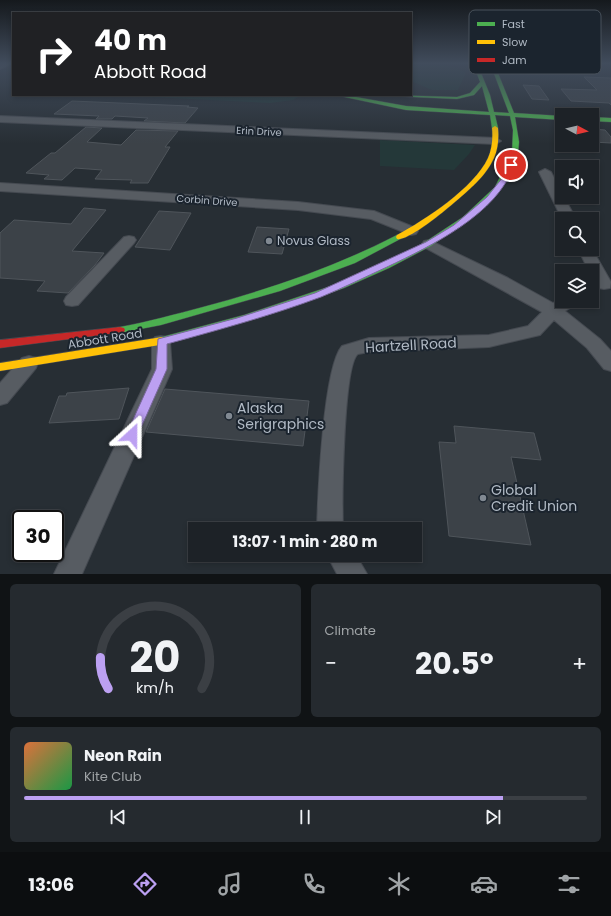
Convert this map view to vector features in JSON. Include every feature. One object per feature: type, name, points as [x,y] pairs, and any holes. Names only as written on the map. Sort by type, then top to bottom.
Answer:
[{"type":"main road","points":[[412,96],[457,98],[472,94],[476,90]]},
{"type":"main road","name":"Abbott Road","points":[[0,366],[28,358],[161,342],[239,321],[318,295],[420,237],[454,200],[479,176],[493,154],[496,140],[493,115],[485,90]]},
{"type":"main road","name":"Abbott Road","points":[[0,344],[68,337],[144,326],[305,280],[369,254],[457,226],[489,198],[507,177],[515,153],[515,133],[501,90]]},
{"type":"main road","points":[[342,96],[400,107],[493,115],[555,118]]},
{"type":"main road","points":[[599,119],[611,120]]},
{"type":"main road","points":[[78,345],[119,337],[144,326]]},
{"type":"street","name":"Erin Drive","points":[[0,119],[496,140]]},
{"type":"street","points":[[545,172],[565,212]]},
{"type":"street","name":"Corbin Drive","points":[[0,187],[298,206],[374,215],[420,237],[554,310],[601,350],[611,364]]},
{"type":"street","points":[[72,301],[129,240]]},
{"type":"street","points":[[588,256],[602,286]]},
{"type":"street","name":"Hartzell Road","points":[[330,522],[332,474],[340,372],[347,353],[352,349],[369,346],[489,341],[534,331],[557,308]]},
{"type":"street","points":[[68,574],[162,369],[161,342]]},
{"type":"street","points":[[0,397],[28,358]]},
{"type":"street","points":[[345,562],[353,574]]},
{"type":"green space","points":[[127,96],[300,96],[293,100],[270,103]]},
{"type":"green space","points":[[380,140],[475,145],[454,170],[380,166]]},
{"type":"building","points":[[526,90],[542,90],[549,100],[532,99]]},
{"type":"building","points":[[562,90],[589,90],[611,90],[611,105],[609,103],[571,101]]},
{"type":"building","points":[[72,101],[189,106],[187,107],[198,108],[185,123],[144,121],[148,118],[115,116],[112,119],[96,119],[99,116],[54,114]]},
{"type":"building","points":[[86,127],[102,128],[87,142],[121,145],[136,130],[178,131],[165,147],[170,147],[148,183],[130,183],[132,180],[95,179],[102,170],[75,168],[62,180],[44,179],[49,175],[26,173],[51,153],[55,153]]},
{"type":"building","points":[[599,130],[605,130],[611,137],[611,143],[599,142]]},
{"type":"building","points":[[84,208],[106,210],[72,251],[104,253],[95,265],[68,293],[37,291],[45,281],[0,278],[0,233],[14,220],[71,224]]},
{"type":"building","points":[[159,211],[191,213],[170,250],[135,247]]},
{"type":"building","name":"Novus Glass","points":[[257,227],[289,229],[282,254],[248,252]]},
{"type":"building","points":[[129,388],[119,419],[49,423],[59,396],[66,396],[67,393]]},
{"type":"building","name":"Alaska Serigraphics","points":[[165,389],[309,401],[303,446],[146,432]]},
{"type":"building","name":"Global Credit Union","points":[[454,426],[534,433],[541,460],[511,457],[531,545],[449,536],[439,442],[456,443]]},
{"type":"traffic: fast","points":[[412,96],[457,98],[472,94],[476,90]]},
{"type":"traffic: fast","points":[[486,90],[495,128]]},
{"type":"traffic: fast","points":[[162,341],[247,318],[341,286],[386,267],[428,244],[465,219],[496,190],[513,160],[516,142],[515,130],[510,106],[503,90]]},
{"type":"traffic: fast","points":[[342,96],[406,108],[555,118]]},
{"type":"traffic: fast","points":[[599,119],[611,120]]},
{"type":"traffic: fast","points":[[120,330],[161,322],[277,289],[352,261],[400,237]]},
{"type":"traffic: slow","points":[[400,237],[424,223],[451,203],[475,181],[491,159],[495,144],[495,128]]},
{"type":"traffic: slow","points":[[0,367],[162,341]]},
{"type":"traffic: jam","points":[[0,344],[120,330]]},
{"type":"place","name":"Novus Glass","points":[[269,241]]},
{"type":"place","name":"Alaska Serigraphics","points":[[229,416]]},
{"type":"place","name":"Global Credit Union","points":[[483,498]]},
{"type":"route","points":[[132,435],[162,369],[161,342],[239,321],[318,295],[389,264],[429,244],[457,226],[489,198],[507,177],[511,165]]}]
